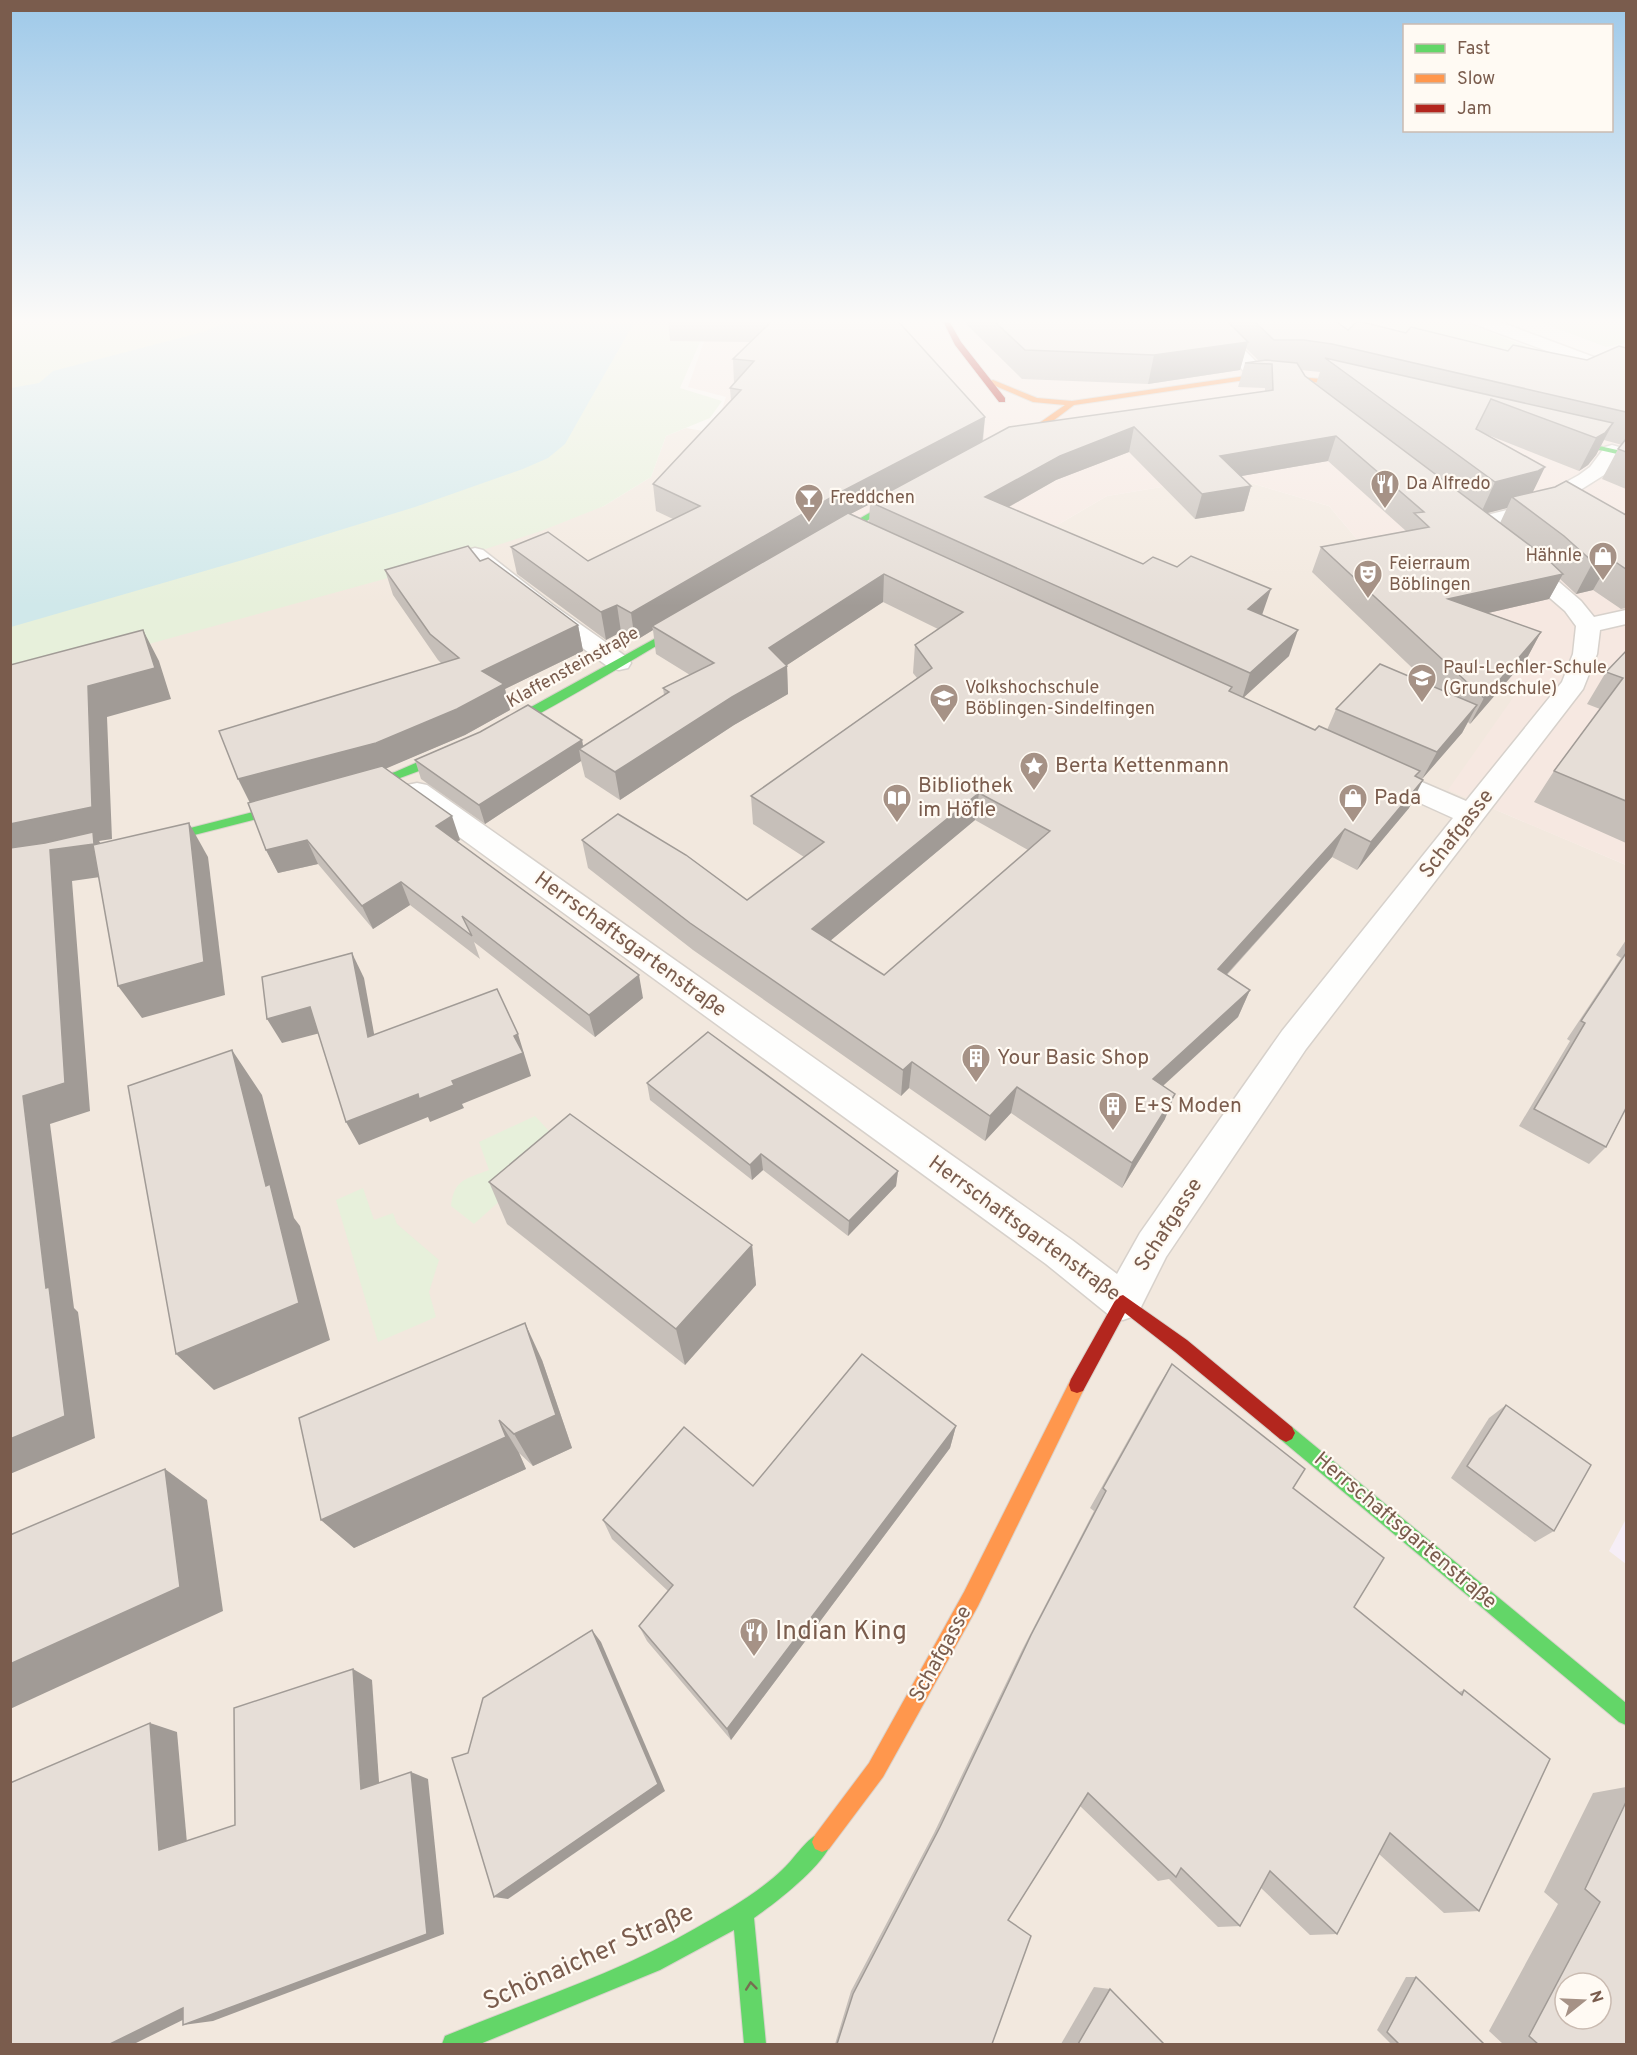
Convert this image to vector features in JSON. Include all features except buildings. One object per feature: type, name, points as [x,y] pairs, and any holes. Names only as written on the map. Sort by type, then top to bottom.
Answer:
[{"type":"main road","points":[[1009,415],[1014,424]]},
{"type":"main road","points":[[1014,424],[1038,428],[1057,415]]},
{"type":"main road","points":[[993,448],[1014,424]]},
{"type":"main road","points":[[1544,435],[1619,453]]},
{"type":"main road","points":[[808,552],[922,486]]},
{"type":"main road","name":"Klaffensteinstraße","points":[[336,794],[396,777],[475,743],[711,610]]},
{"type":"main road","points":[[134,846],[313,800]]},
{"type":"main road","name":"Herrschaftsgartenstraße","points":[[1123,1302],[1181,1346],[1626,1715]]},
{"type":"main road","name":"Schafgasse","points":[[743,1913],[807,1862],[876,1770],[971,1599],[1089,1360],[1123,1302]]},
{"type":"main road","points":[[743,1913],[755,2044]]},
{"type":"main road","name":"Schönaicher Straße","points":[[453,2044],[653,1962],[743,1913]]},
{"type":"street","points":[[1474,525],[1531,511],[1586,479],[1619,453]]},
{"type":"street","points":[[1456,512],[1540,575],[1573,606],[1587,625],[1626,617]]},
{"type":"street","points":[[846,528],[868,538]]},
{"type":"street","points":[[475,555],[545,610],[619,663]]},
{"type":"street","name":"Schafgasse","points":[[1123,1302],[1153,1245],[1294,1040],[1574,684],[1585,654],[1587,625]]},
{"type":"street","points":[[1352,761],[1472,815]]},
{"type":"street","name":"Herrschaftsgartenstraße","points":[[396,777],[1059,1252],[1123,1302]]},
{"type":"shaded area","points":[[720,415],[1626,415],[1626,865],[1448,790],[1522,685],[1486,670],[1404,595],[1329,506],[1227,476],[1107,496],[963,580],[829,511],[718,421]]},
{"type":"shaded area","points":[[686,428],[761,441],[963,580],[1107,496],[1227,476],[1329,506],[1404,595],[1486,670],[1523,685],[1449,790],[1626,865],[1626,2044],[11,2044],[11,682],[604,506],[651,477],[666,436]]},
{"type":"shaded area","points":[[1626,1519],[1626,1564],[1609,1551]]},
{"type":"green space","points":[[11,415],[712,415],[710,418],[666,436],[651,477],[604,506],[541,531],[446,562],[11,682]]},
{"type":"green space","points":[[535,1116],[562,1145],[474,1224],[451,1206],[458,1185],[468,1178],[489,1170],[479,1142]]},
{"type":"green space","points":[[363,1188],[374,1220],[393,1213],[397,1224],[439,1260],[429,1292],[436,1317],[378,1342],[336,1200]]},
{"type":"water","points":[[11,415],[582,415],[565,444],[548,458],[523,469],[415,507],[11,627]]},
{"type":"traffic: fast","points":[[1558,438],[1626,454]]},
{"type":"traffic: fast","points":[[823,543],[908,494]]},
{"type":"traffic: fast","points":[[354,789],[443,757],[486,736],[528,715],[694,620]]},
{"type":"traffic: fast","points":[[151,842],[296,805]]},
{"type":"traffic: fast","points":[[1286,1433],[1626,1715]]},
{"type":"traffic: fast","points":[[453,2044],[600,1986],[703,1937],[749,1908],[790,1877],[822,1842]]},
{"type":"traffic: fast","points":[[743,1913],[755,2044]]},
{"type":"traffic: slow","points":[[1004,442],[1038,428],[1056,415]]},
{"type":"traffic: slow","points":[[822,1842],[876,1770],[971,1599],[1077,1385]]},
{"type":"traffic: jam","points":[[1077,1385],[1123,1302],[1181,1346],[1286,1433]]},
{"type":"place","name":"Da Alfredo","points":[[1385,510]]},
{"type":"place","name":"Freddchen","points":[[809,524]]},
{"type":"place","name":"Hähnle","points":[[1603,582]]},
{"type":"place","name":"Feierraum Böblingen","points":[[1368,600]]},
{"type":"place","name":"Paul-Lechler-Schule (Grundschule)","points":[[1422,704]]},
{"type":"place","name":"Volkshochschule Böblingen-Sindelfingen","points":[[944,724]]},
{"type":"place","name":"Berta Kettenmann","points":[[1034,792]]},
{"type":"place","name":"Bibliothek im Höfle","points":[[897,824]]},
{"type":"place","name":"Pada","points":[[1353,824]]},
{"type":"place","name":"Your Basic Shop","points":[[976,1084]]},
{"type":"place","name":"E+S Moden","points":[[1113,1132]]},
{"type":"place","name":"Indian King","points":[[754,1658]]}]
